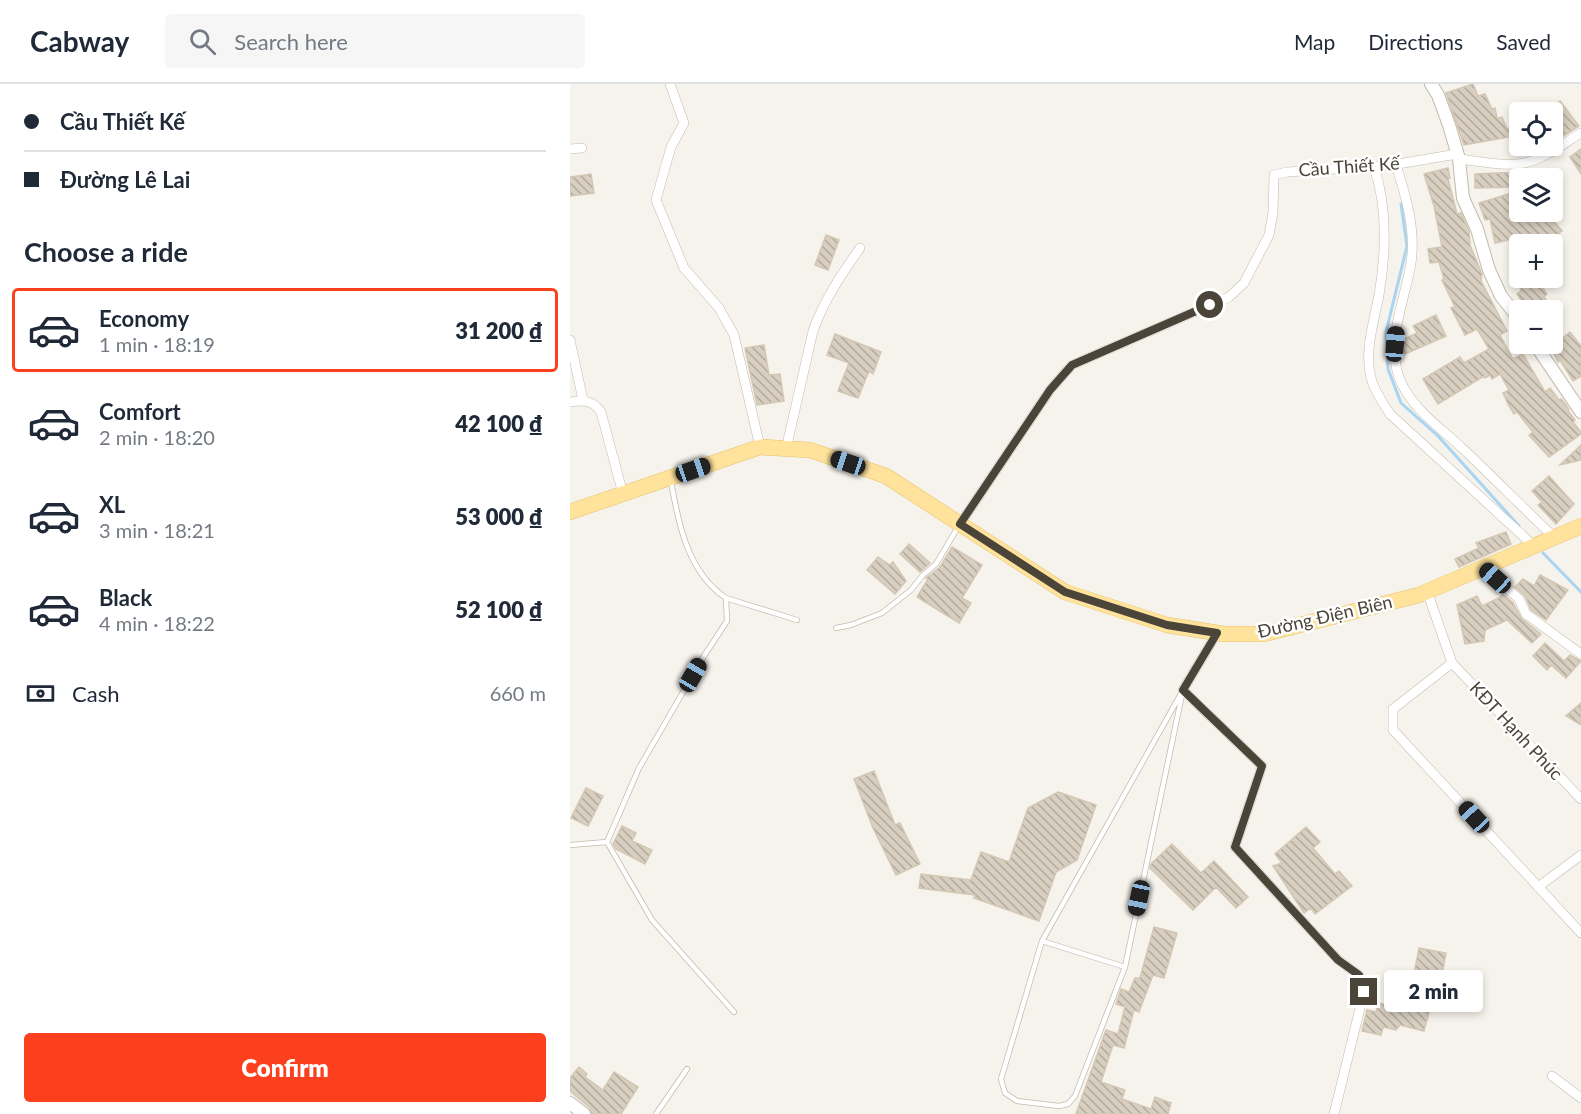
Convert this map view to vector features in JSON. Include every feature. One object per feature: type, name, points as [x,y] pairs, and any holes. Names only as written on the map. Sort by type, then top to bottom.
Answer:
[{"type":"main road","name":"Đường Điện Biên","points":[[570,512],[760,447],[810,450],[886,477],[1065,592],[1167,625],[1217,633],[1264,634],[1427,591],[1581,526]]},
{"type":"street","points":[[670,84],[684,123],[670,147],[656,200],[684,268],[719,308],[734,335],[760,447]]},
{"type":"street","points":[[1431,84],[1438,95],[1458,156],[1463,198],[1477,229],[1489,270],[1509,305]]},
{"type":"street","name":"Cầu Thiết Kế","points":[[960,524],[1050,390],[1072,365],[1228,297],[1244,283],[1269,235],[1273,213],[1274,176],[1287,172],[1396,165],[1458,156],[1512,164],[1523,163],[1535,159],[1581,132]]},
{"type":"street","points":[[570,149],[582,148]]},
{"type":"street","points":[[1396,165],[1409,213],[1413,244],[1398,316],[1395,344],[1395,358],[1401,382],[1428,419],[1461,447],[1554,537]]},
{"type":"street","points":[[1374,167],[1384,210],[1384,242],[1370,358],[1370,377],[1375,390],[1390,414],[1534,546]]},
{"type":"street","points":[[786,449],[819,314],[836,282],[860,248]]},
{"type":"street","points":[[570,340],[584,400]]},
{"type":"street","points":[[1541,354],[1581,412]]},
{"type":"street","points":[[570,402],[584,400],[592,403],[601,412],[623,494]]},
{"type":"street","points":[[1483,567],[1519,599],[1526,614],[1581,654]]},
{"type":"street","name":"KĐT Hạnh Phúc","points":[[1427,591],[1452,663],[1581,799]]},
{"type":"street","points":[[1217,633],[1183,690],[1262,766],[1235,847],[1338,960],[1359,975],[1364,992],[1334,1114]]},
{"type":"street","points":[[1452,663],[1393,709],[1393,730],[1581,933]]},
{"type":"street","points":[[1538,887],[1581,855]]},
{"type":"street","points":[[1552,1076],[1581,1098]]},
{"type":"street","points":[[570,1103],[584,1114]]},
{"type":"lane","points":[[670,478],[677,516],[692,558],[702,577],[710,586],[726,598],[797,620]]},
{"type":"lane","points":[[836,628],[882,613],[911,590],[936,564],[960,524]]},
{"type":"lane","points":[[607,842],[639,768],[727,621],[726,598]]},
{"type":"lane","points":[[1183,690],[1125,967],[1073,1098],[1068,1104],[1059,1106],[1017,1101],[1005,1093],[1001,1079],[1042,941],[1183,690]]},
{"type":"lane","points":[[570,845],[607,842]]},
{"type":"lane","points":[[607,842],[652,920],[734,1012]]},
{"type":"lane","points":[[1042,941],[1125,967]]},
{"type":"lane","points":[[656,1114],[687,1069]]},
{"type":"building","points":[[1473,84],[1478,96],[1485,94],[1492,109],[1495,108],[1497,118],[1502,117],[1507,129],[1509,128],[1509,137],[1464,145],[1446,93]]},
{"type":"building","points":[[1563,105],[1579,126],[1563,136]]},
{"type":"building","points":[[1581,149],[1581,174],[1570,157]]},
{"type":"building","points":[[1448,168],[1450,178],[1448,179],[1457,214],[1461,213],[1469,231],[1470,245],[1482,274],[1481,281],[1507,331],[1500,335],[1509,354],[1513,359],[1523,354],[1545,392],[1550,388],[1559,400],[1561,399],[1581,432],[1549,457],[1529,435],[1533,432],[1517,412],[1514,414],[1509,406],[1503,393],[1509,390],[1500,374],[1492,379],[1490,375],[1485,378],[1484,376],[1438,404],[1423,379],[1460,357],[1464,363],[1489,349],[1477,329],[1465,335],[1451,308],[1455,307],[1442,280],[1444,279],[1439,262],[1430,263],[1428,249],[1442,247],[1434,206],[1424,174]]},
{"type":"building","points":[[1509,172],[1509,187],[1475,188],[1475,174]]},
{"type":"building","points":[[591,174],[594,193],[570,196],[570,177]]},
{"type":"building","points":[[1509,194],[1509,222],[1554,222],[1562,231],[1558,234],[1509,234],[1509,240],[1495,243],[1490,219],[1485,220],[1479,203]]},
{"type":"building","points":[[826,235],[839,240],[828,270],[815,265]]},
{"type":"building","points":[[1520,288],[1543,288],[1547,294],[1544,297],[1546,300],[1521,300],[1517,294],[1521,291]]},
{"type":"building","points":[[1436,315],[1446,336],[1405,354],[1401,346],[1402,340],[1417,333],[1413,326]]},
{"type":"building","points":[[1570,332],[1581,346],[1581,376],[1573,381],[1554,354],[1563,354],[1563,338]]},
{"type":"building","points":[[835,334],[881,352],[873,374],[869,371],[858,398],[838,391],[849,363],[827,355]]},
{"type":"building","points":[[764,345],[769,375],[780,374],[784,401],[757,405],[745,348]]},
{"type":"building","points":[[1581,445],[1581,460],[1560,465]]},
{"type":"building","points":[[1549,476],[1574,504],[1556,524],[1538,505],[1542,502],[1532,491]]},
{"type":"building","points":[[1506,532],[1511,544],[1459,567],[1455,559],[1479,548],[1476,543]]},
{"type":"building","points":[[909,544],[930,563],[920,572],[900,554]]},
{"type":"building","points":[[952,547],[982,565],[962,598],[971,603],[959,623],[917,597],[928,579],[926,578],[940,567]]},
{"type":"building","points":[[878,557],[890,565],[893,562],[906,581],[895,594],[867,570]]},
{"type":"building","points":[[1540,575],[1568,590],[1546,620],[1531,610],[1525,596],[1515,587],[1523,579],[1534,586]]},
{"type":"building","points":[[1503,594],[1513,603],[1522,619],[1541,634],[1532,643],[1507,620],[1485,630],[1484,641],[1465,644],[1457,605],[1477,596],[1482,606]]},
{"type":"building","points":[[1545,643],[1564,661],[1570,655],[1581,661],[1566,678],[1551,665],[1547,670],[1533,656]]},
{"type":"building","points":[[1581,703],[1581,725],[1566,716]]},
{"type":"building","points":[[874,771],[895,825],[900,823],[920,864],[896,875],[873,828],[854,779]]},
{"type":"building","points":[[586,788],[603,796],[588,826],[571,818]]},
{"type":"building","points":[[1058,792],[1096,805],[1077,860],[1056,872],[1039,921],[974,898],[975,895],[919,888],[921,874],[971,880],[981,852],[1009,862],[1028,808]]},
{"type":"building","points":[[622,826],[636,833],[632,841],[652,850],[645,864],[616,849],[613,844]]},
{"type":"building","points":[[1306,827],[1320,842],[1313,848],[1335,874],[1339,871],[1352,886],[1315,914],[1311,908],[1304,913],[1273,866],[1282,863],[1275,854]]},
{"type":"building","points":[[1172,844],[1201,873],[1214,861],[1248,897],[1236,908],[1216,887],[1193,910],[1150,868],[1151,864]]},
{"type":"building","points":[[1154,927],[1177,933],[1164,978],[1153,975],[1139,1012],[1134,1010],[1124,1048],[1113,1045],[1101,1082],[1125,1090],[1122,1099],[1151,1109],[1155,1097],[1171,1103],[1168,1114],[1076,1114],[1106,1030],[1118,1034],[1125,1007],[1116,1004],[1121,989],[1129,992],[1135,978],[1140,978]]},
{"type":"building","points":[[1419,948],[1446,953],[1436,1006],[1431,1005],[1424,1031],[1400,1025],[1396,1030],[1383,1027],[1381,1035],[1362,1031],[1367,1010],[1376,1012],[1378,1003],[1407,1009]]},
{"type":"building","points":[[579,1067],[587,1074],[585,1077],[603,1090],[614,1072],[638,1087],[621,1114],[592,1114],[590,1108],[570,1091],[570,1078]]},
{"type":"waterway","points":[[1401,204],[1407,246],[1386,332],[1388,369],[1401,403],[1438,436],[1519,526]]},
{"type":"waterway","points":[[1543,553],[1581,592]]},
{"type":"route","points":[[1210,305],[1072,365],[1050,390],[960,524],[1065,592],[1167,625],[1217,633],[1183,690],[1262,766],[1235,847],[1338,960],[1359,975],[1364,992]]}]
